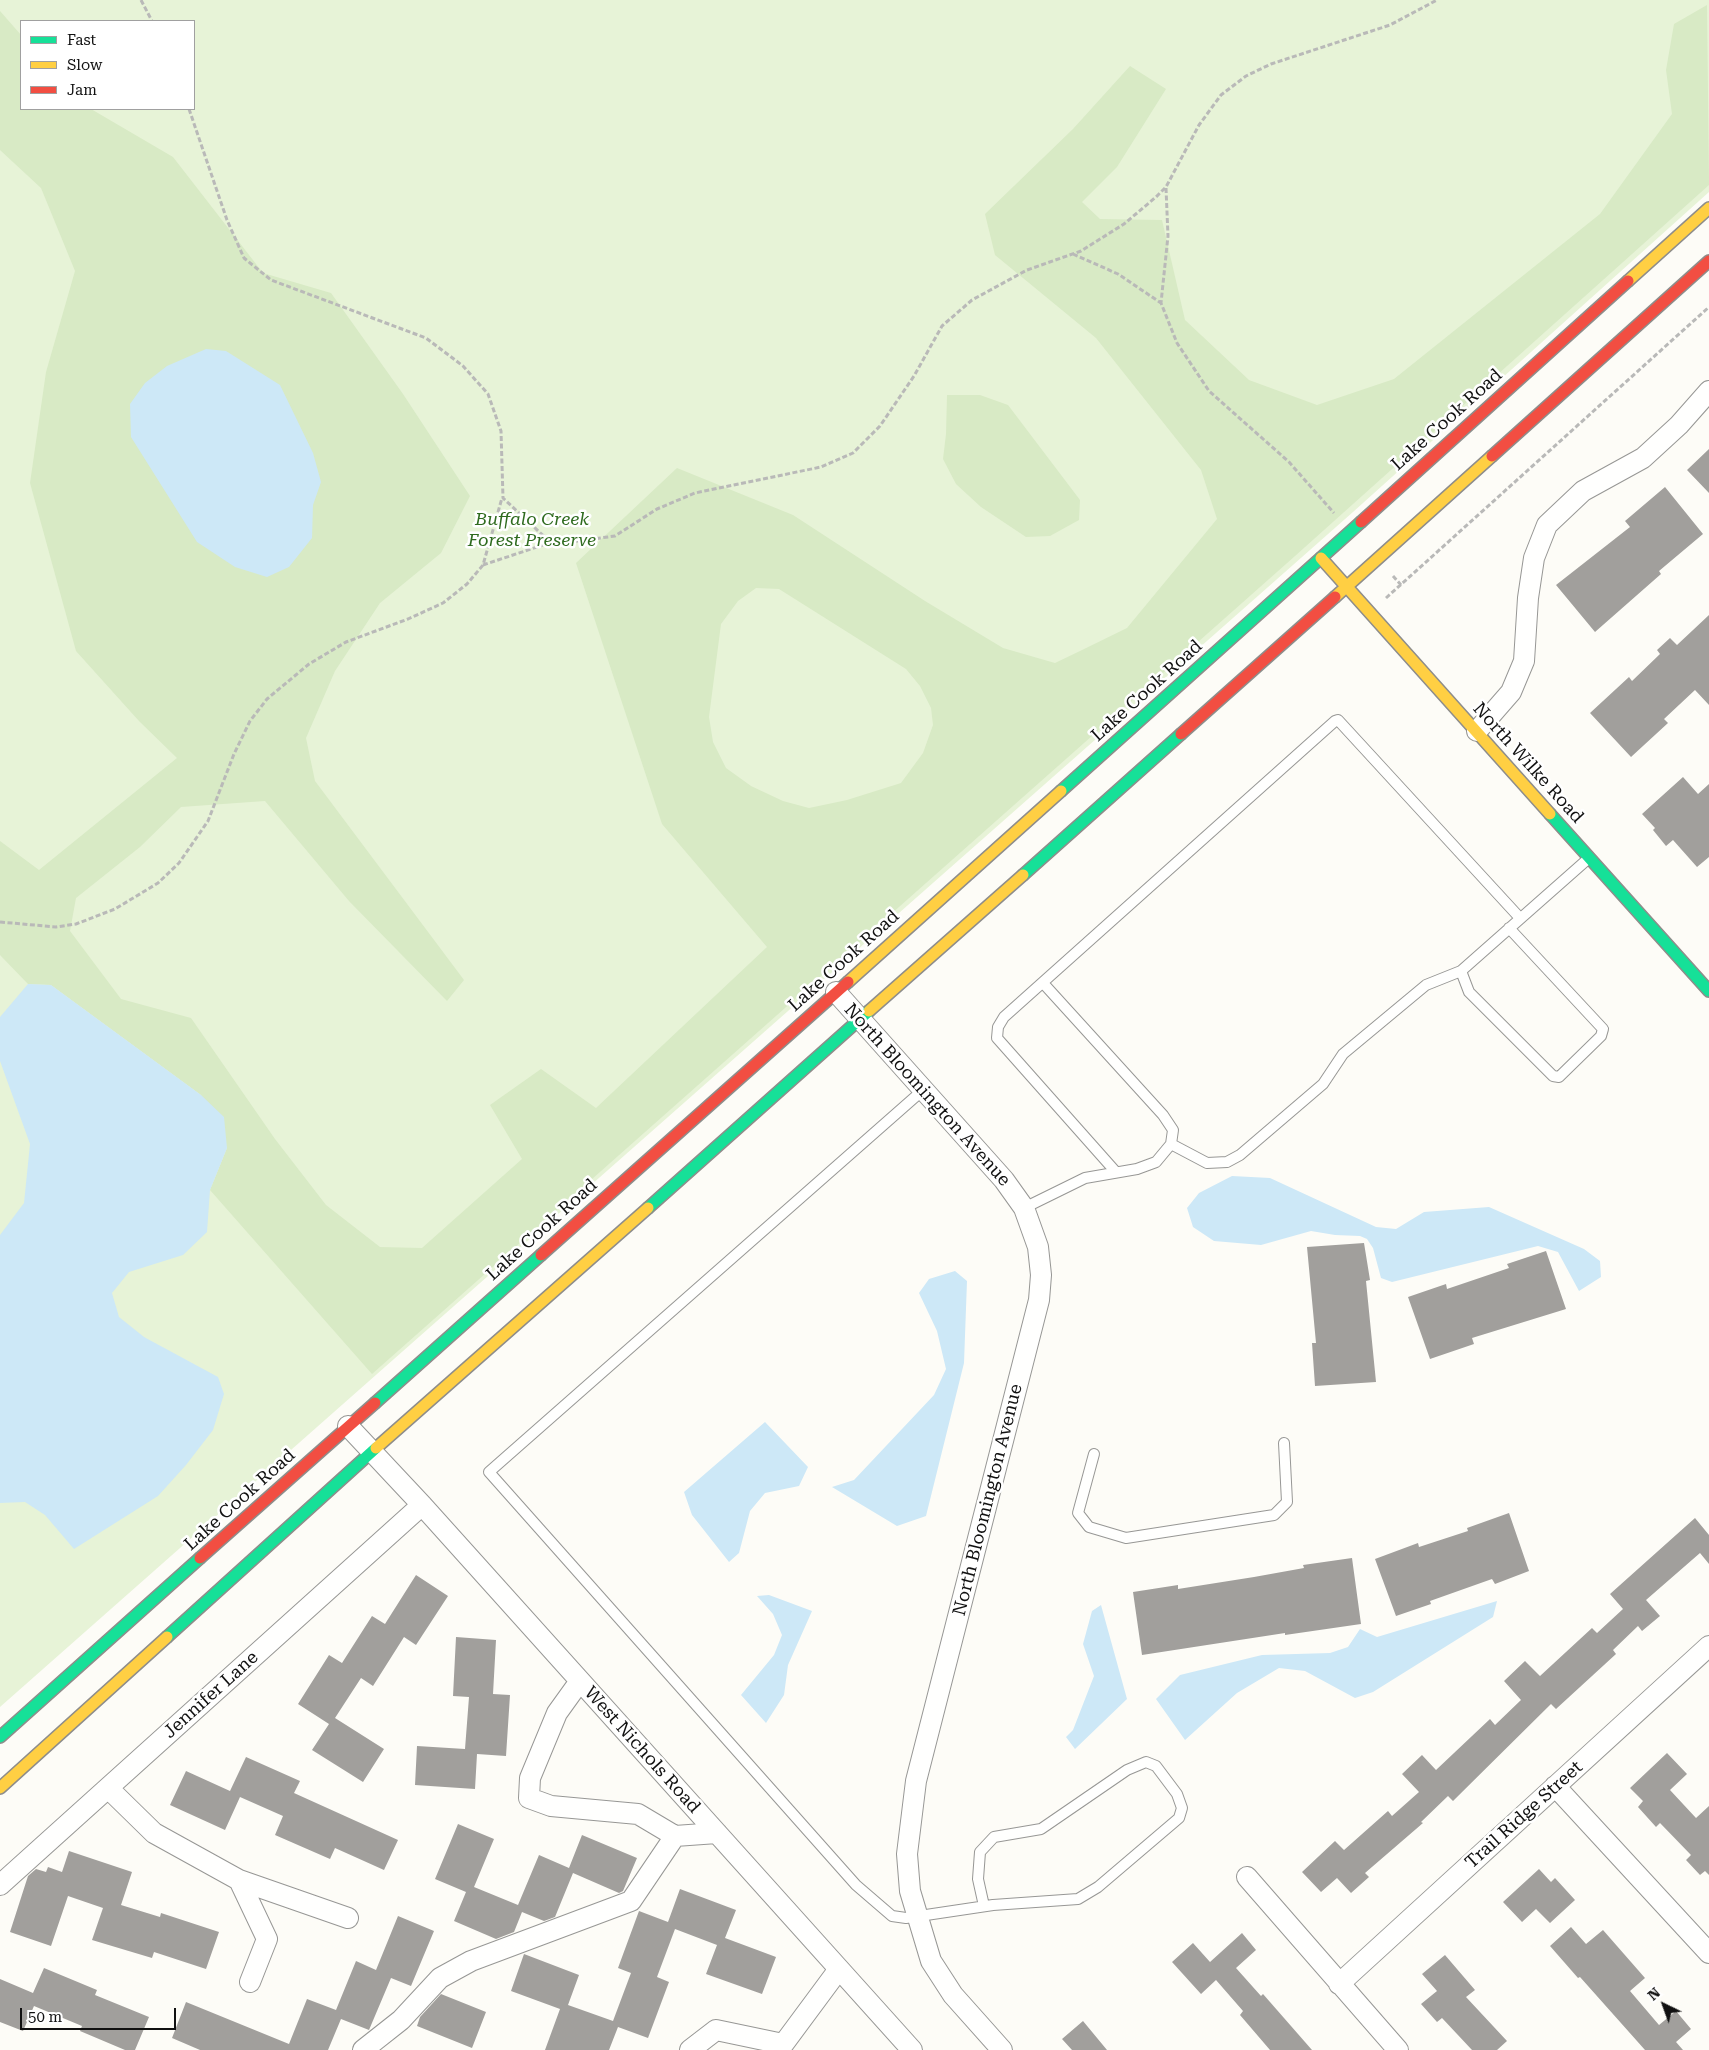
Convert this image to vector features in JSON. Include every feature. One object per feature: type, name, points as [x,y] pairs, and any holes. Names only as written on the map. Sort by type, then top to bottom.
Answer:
[{"type":"main road","name":"Lake Cook Road","points":[[0,1737],[1352,531],[1709,208]]},
{"type":"main road","points":[[0,1788],[372,1451],[1377,560],[1709,261]]},
{"type":"main road","name":"North Wilke Road","points":[[1321,558],[1709,991]]},
{"type":"street","points":[[1477,731],[1512,692],[1524,661],[1528,598],[1534,558],[1547,525],[1583,491],[1643,458],[1679,425],[1709,391]]},
{"type":"street","name":"North Bloomington Avenue","points":[[836,992],[1004,1180],[1024,1208],[1038,1247],[1041,1275],[1039,1300],[916,1781],[907,1854],[910,1891],[931,1961],[954,1995],[1002,2050]]},
{"type":"street","name":"West Nichols Road","points":[[348,1426],[422,1505],[912,2050]]},
{"type":"street","name":"Jennifer Lane","points":[[0,1886],[422,1505]]},
{"type":"street","name":"Trail Ridge Street","points":[[1339,1984],[1709,1646]]},
{"type":"street","points":[[580,1681],[557,1713],[530,1778],[529,1798],[560,1807],[638,1814],[675,1836],[717,1833]]},
{"type":"street","points":[[1555,1786],[1709,1953]]},
{"type":"street","points":[[108,1788],[154,1834],[239,1880],[348,1918]]},
{"type":"street","points":[[363,2050],[402,2020],[440,1978],[472,1961],[631,1901],[675,1836]]},
{"type":"street","points":[[1247,1877],[1398,2050]]},
{"type":"street","points":[[239,1880],[267,1939],[250,1982]]},
{"type":"street","points":[[690,2050],[716,2030],[781,2047],[839,1969]]},
{"type":"lane","points":[[1114,1171],[997,1038],[998,1027],[1004,1017],[1338,720],[1520,918]]},
{"type":"lane","points":[[1171,1144],[1207,1164],[1227,1162],[1240,1155],[1323,1084],[1343,1054],[1426,985],[1460,971],[1590,858]]},
{"type":"lane","points":[[1460,971],[1469,992],[1553,1076],[1558,1076],[1601,1036],[1602,1029],[1509,928]]},
{"type":"lane","points":[[1024,1208],[1085,1178],[1114,1171],[1137,1169],[1156,1162],[1171,1144],[1173,1130],[1163,1115],[1043,983]]},
{"type":"lane","points":[[923,1090],[489,1472],[856,1885],[892,1916],[906,1918],[984,1906],[1078,1899],[1098,1887],[1180,1818],[1182,1808],[1177,1794],[1156,1766],[1146,1762],[1127,1770],[1041,1829],[994,1837],[980,1852],[978,1879],[984,1906]]},
{"type":"lane","points":[[1094,1454],[1078,1513],[1089,1527],[1126,1538],[1274,1515],[1287,1502],[1284,1443]]},
{"type":"path","points":[[141,0],[151,20]]},
{"type":"path","points":[[483,565],[550,542],[563,543],[615,536],[657,509],[695,493],[821,467],[853,453],[880,426],[914,376],[942,326],[972,300],[1027,270],[1073,254],[1124,224],[1166,187],[1199,125],[1221,95],[1246,76],[1271,64],[1390,25],[1437,0]]},
{"type":"path","points":[[0,922],[42,926],[76,924],[114,909],[158,883],[179,863],[208,821],[234,754],[250,721],[267,698],[309,664],[346,642],[408,619],[443,603],[467,584],[483,565],[502,498],[501,431],[488,394],[463,366],[426,338],[271,280],[244,258],[226,220],[189,110]]},
{"type":"path","points":[[1166,187],[1168,236],[1161,303],[1177,343],[1209,391],[1289,462],[1352,531]]},
{"type":"path","points":[[1073,254],[1118,274],[1161,303]]},
{"type":"path","points":[[1370,613],[1709,307]]},
{"type":"path","points":[[502,498],[550,542]]},
{"type":"path","points":[[1377,560],[1401,585]]},
{"type":"green space","name":"Buffalo Creek Forest Preserve","points":[[0,0],[1709,0],[1709,192],[1353,512],[0,1707]]},
{"type":"green space","points":[[1707,0],[1709,185],[1295,556],[372,1374],[210,1190],[227,1148],[201,1095],[51,985],[28,984],[0,955],[0,841],[39,870],[177,758],[139,721],[76,651],[30,483],[46,372],[75,271],[41,188],[0,150],[0,11],[20,34],[20,110],[93,110],[173,157],[263,273],[331,293],[403,394],[470,496],[441,553],[380,603],[335,671],[306,738],[315,781],[464,980],[447,1001],[349,901],[265,801],[181,807],[140,847],[76,898],[70,931],[121,999],[191,1018],[275,1139],[326,1205],[380,1247],[422,1248],[522,1159],[490,1105],[541,1069],[596,1108],[767,947],[662,824],[576,563],[677,468],[793,515],[925,601],[1003,648],[1055,663],[1127,628],[1217,519],[1201,470],[1096,338],[995,255],[985,214],[1073,129],[1130,66],[1166,89],[1117,167],[1082,202],[1100,219],[1162,220],[1185,320],[1249,380],[1317,405],[1394,379],[1600,214],[1672,114],[1666,70],[1674,24],[1707,5]],"holes":[[[756,588],[779,589],[906,669],[920,686],[931,708],[933,725],[923,753],[901,783],[847,800],[809,808],[783,801],[751,786],[726,768],[713,742],[709,717],[721,624],[738,601]]]},
{"type":"green space","points":[[947,395],[980,395],[1008,405],[1080,500],[1079,520],[1050,536],[1026,537],[981,507],[956,484],[943,459]]},
{"type":"water","points":[[206,349],[226,351],[280,385],[313,453],[321,482],[313,505],[312,538],[289,567],[267,577],[235,567],[197,542],[131,437],[130,404],[145,383],[167,366]]},
{"type":"water","points":[[28,984],[51,985],[201,1095],[224,1117],[227,1148],[210,1190],[207,1232],[183,1255],[129,1272],[112,1293],[119,1317],[144,1337],[218,1377],[224,1394],[213,1430],[186,1465],[158,1496],[74,1549],[45,1515],[25,1502],[0,1503],[0,1235],[24,1203],[30,1144],[0,1061],[0,1017]]},
{"type":"water","points":[[1232,1176],[1270,1178],[1376,1227],[1396,1229],[1424,1212],[1489,1207],[1584,1249],[1600,1261],[1601,1277],[1579,1291],[1558,1252],[1538,1246],[1392,1282],[1381,1278],[1373,1248],[1367,1239],[1360,1236],[1335,1235],[1311,1231],[1261,1245],[1214,1241],[1193,1227],[1187,1208],[1199,1193]]},
{"type":"water","points":[[955,1271],[967,1281],[964,1363],[926,1516],[897,1526],[832,1487],[854,1480],[934,1395],[946,1369],[937,1331],[919,1293],[929,1279]]},
{"type":"water","points":[[765,1422],[808,1467],[799,1486],[765,1493],[750,1511],[739,1553],[729,1562],[692,1515],[684,1492]]},
{"type":"water","points":[[769,1595],[812,1611],[788,1665],[784,1695],[766,1723],[741,1695],[774,1655],[782,1635],[773,1614],[757,1596]]},
{"type":"water","points":[[1497,1601],[1493,1617],[1373,1692],[1355,1698],[1305,1671],[1279,1668],[1237,1693],[1185,1740],[1156,1699],[1180,1675],[1262,1655],[1330,1653],[1348,1647],[1360,1629],[1377,1637]]},
{"type":"water","points":[[1101,1605],[1127,1699],[1075,1749],[1066,1737],[1073,1730],[1094,1676],[1083,1644],[1092,1611]]},
{"type":"building","points":[[1709,449],[1709,493],[1687,470]]},
{"type":"building","points":[[1665,487],[1703,534],[1659,571],[1661,574],[1595,632],[1556,585],[1630,527],[1625,521]]},
{"type":"building","points":[[1709,615],[1709,705],[1695,690],[1664,719],[1668,723],[1631,757],[1590,713],[1629,677],[1632,681],[1660,654],[1657,650],[1670,638],[1677,645]]},
{"type":"building","points":[[1683,777],[1698,794],[1709,784],[1709,857],[1697,867],[1673,840],[1666,846],[1653,830],[1655,828],[1642,814]]},
{"type":"building","points":[[1364,1243],[1370,1280],[1366,1281],[1376,1382],[1315,1386],[1312,1343],[1316,1343],[1307,1247]]},
{"type":"building","points":[[1546,1251],[1566,1309],[1472,1338],[1474,1344],[1430,1359],[1408,1297],[1446,1284],[1447,1289],[1509,1268],[1507,1264]]},
{"type":"building","points":[[1509,1513],[1529,1571],[1495,1584],[1492,1579],[1430,1601],[1431,1604],[1396,1616],[1375,1559],[1418,1543],[1419,1547],[1468,1531],[1467,1528]]},
{"type":"building","points":[[1695,1518],[1709,1535],[1709,1564],[1700,1553],[1646,1600],[1660,1616],[1642,1631],[1638,1626],[1613,1650],[1616,1654],[1556,1709],[1551,1704],[1453,1801],[1448,1796],[1421,1822],[1423,1823],[1365,1873],[1369,1877],[1351,1893],[1337,1878],[1321,1892],[1302,1872],[1335,1841],[1344,1850],[1388,1811],[1392,1816],[1419,1792],[1402,1774],[1422,1755],[1436,1770],[1490,1719],[1495,1725],[1521,1700],[1504,1681],[1525,1661],[1540,1676],[1592,1628],[1597,1633],[1623,1609],[1610,1594]]},
{"type":"building","points":[[1352,1558],[1361,1624],[1285,1635],[1285,1633],[1142,1655],[1133,1592],[1178,1585],[1178,1589],[1304,1568],[1303,1565]]},
{"type":"building","points":[[416,1575],[448,1596],[416,1645],[404,1637],[373,1686],[361,1678],[335,1718],[384,1749],[363,1782],[312,1750],[329,1724],[298,1704],[329,1655],[342,1663],[372,1616],[385,1624]]},
{"type":"building","points":[[456,1637],[496,1640],[493,1694],[510,1695],[506,1756],[477,1754],[475,1789],[415,1785],[417,1746],[465,1749],[469,1697],[453,1696]]},
{"type":"building","points":[[1667,1753],[1687,1774],[1670,1790],[1696,1818],[1709,1806],[1709,1875],[1705,1871],[1700,1875],[1686,1860],[1691,1855],[1660,1823],[1656,1827],[1638,1807],[1643,1801],[1630,1788]]},
{"type":"building","points":[[246,1757],[300,1781],[294,1793],[398,1840],[384,1870],[335,1848],[330,1859],[275,1835],[283,1816],[240,1797],[225,1830],[170,1805],[186,1771],[230,1791]]},
{"type":"building","points":[[458,1824],[494,1839],[474,1887],[518,1905],[539,1855],[569,1868],[582,1835],[637,1858],[623,1891],[619,1893],[573,1873],[555,1917],[544,1921],[522,1912],[514,1932],[496,1939],[454,1921],[466,1892],[435,1879]]},
{"type":"building","points":[[69,1851],[132,1872],[121,1905],[160,1917],[161,1913],[219,1932],[206,1969],[154,1952],[152,1958],[92,1940],[103,1908],[68,1896],[51,1946],[10,1932],[28,1876],[36,1869],[46,1872],[48,1867],[62,1872]]},
{"type":"building","points":[[1539,1869],[1551,1882],[1555,1878],[1575,1900],[1550,1923],[1536,1909],[1522,1922],[1503,1902]]},
{"type":"building","points":[[680,1889],[736,1910],[725,1938],[776,1957],[762,1994],[706,1974],[717,1945],[675,1929],[657,1977],[669,1982],[648,2038],[618,2027],[609,2050],[545,2050],[560,2009],[511,1991],[524,1954],[579,1975],[568,2005],[613,2021],[631,1973],[618,1968],[639,1911],[668,1922]]},
{"type":"building","points":[[398,1916],[434,1931],[411,1986],[391,1978],[369,2030],[341,2019],[328,2050],[200,2050],[172,2038],[186,2002],[289,2044],[307,1999],[336,2010],[356,1961],[376,1970]]},
{"type":"building","points":[[1571,1927],[1586,1944],[1603,1930],[1645,1978],[1630,1991],[1659,2025],[1676,2011],[1691,2029],[1676,2042],[1683,2050],[1645,2050],[1580,1977],[1578,1978],[1550,1946]]},
{"type":"building","points":[[1242,1933],[1256,1950],[1236,1968],[1261,1996],[1263,1994],[1312,2050],[1270,2050],[1240,2015],[1243,2011],[1216,1980],[1201,1994],[1172,1962],[1193,1943],[1210,1962]]},
{"type":"building","points":[[1445,1955],[1475,1990],[1466,1997],[1507,2041],[1497,2050],[1472,2050],[1442,2018],[1437,2022],[1421,2004],[1437,1991],[1422,1974]]},
{"type":"building","points":[[44,1968],[97,1990],[95,1995],[149,2017],[135,2050],[125,2050],[80,2031],[82,2026],[34,2006],[23,2031],[0,2022],[0,1979],[33,1993]]},
{"type":"building","points":[[441,1994],[486,2012],[472,2048],[417,2026],[420,2017]]},
{"type":"building","points":[[1083,2021],[1107,2050],[1072,2050],[1062,2039]]},
{"type":"traffic: fast","points":[[1061,791],[1361,522]]},
{"type":"traffic: fast","points":[[1023,875],[1181,734]]},
{"type":"traffic: fast","points":[[1550,814],[1709,991]]},
{"type":"traffic: fast","points":[[648,1208],[869,1011]]},
{"type":"traffic: fast","points":[[375,1403],[541,1255]]},
{"type":"traffic: fast","points":[[167,1637],[376,1448]]},
{"type":"traffic: fast","points":[[0,1737],[200,1558]]},
{"type":"traffic: slow","points":[[1628,281],[1709,208]]},
{"type":"traffic: slow","points":[[1335,597],[1492,456]]},
{"type":"traffic: slow","points":[[1321,558],[1550,814]]},
{"type":"traffic: slow","points":[[848,982],[1061,791]]},
{"type":"traffic: slow","points":[[869,1011],[1023,875]]},
{"type":"traffic: slow","points":[[376,1448],[648,1208]]},
{"type":"traffic: slow","points":[[0,1788],[167,1637]]},
{"type":"traffic: jam","points":[[1492,456],[1709,261]]},
{"type":"traffic: jam","points":[[1361,522],[1628,281]]},
{"type":"traffic: jam","points":[[1181,734],[1335,597]]},
{"type":"traffic: jam","points":[[541,1255],[848,982]]},
{"type":"traffic: jam","points":[[200,1558],[375,1403]]}]
